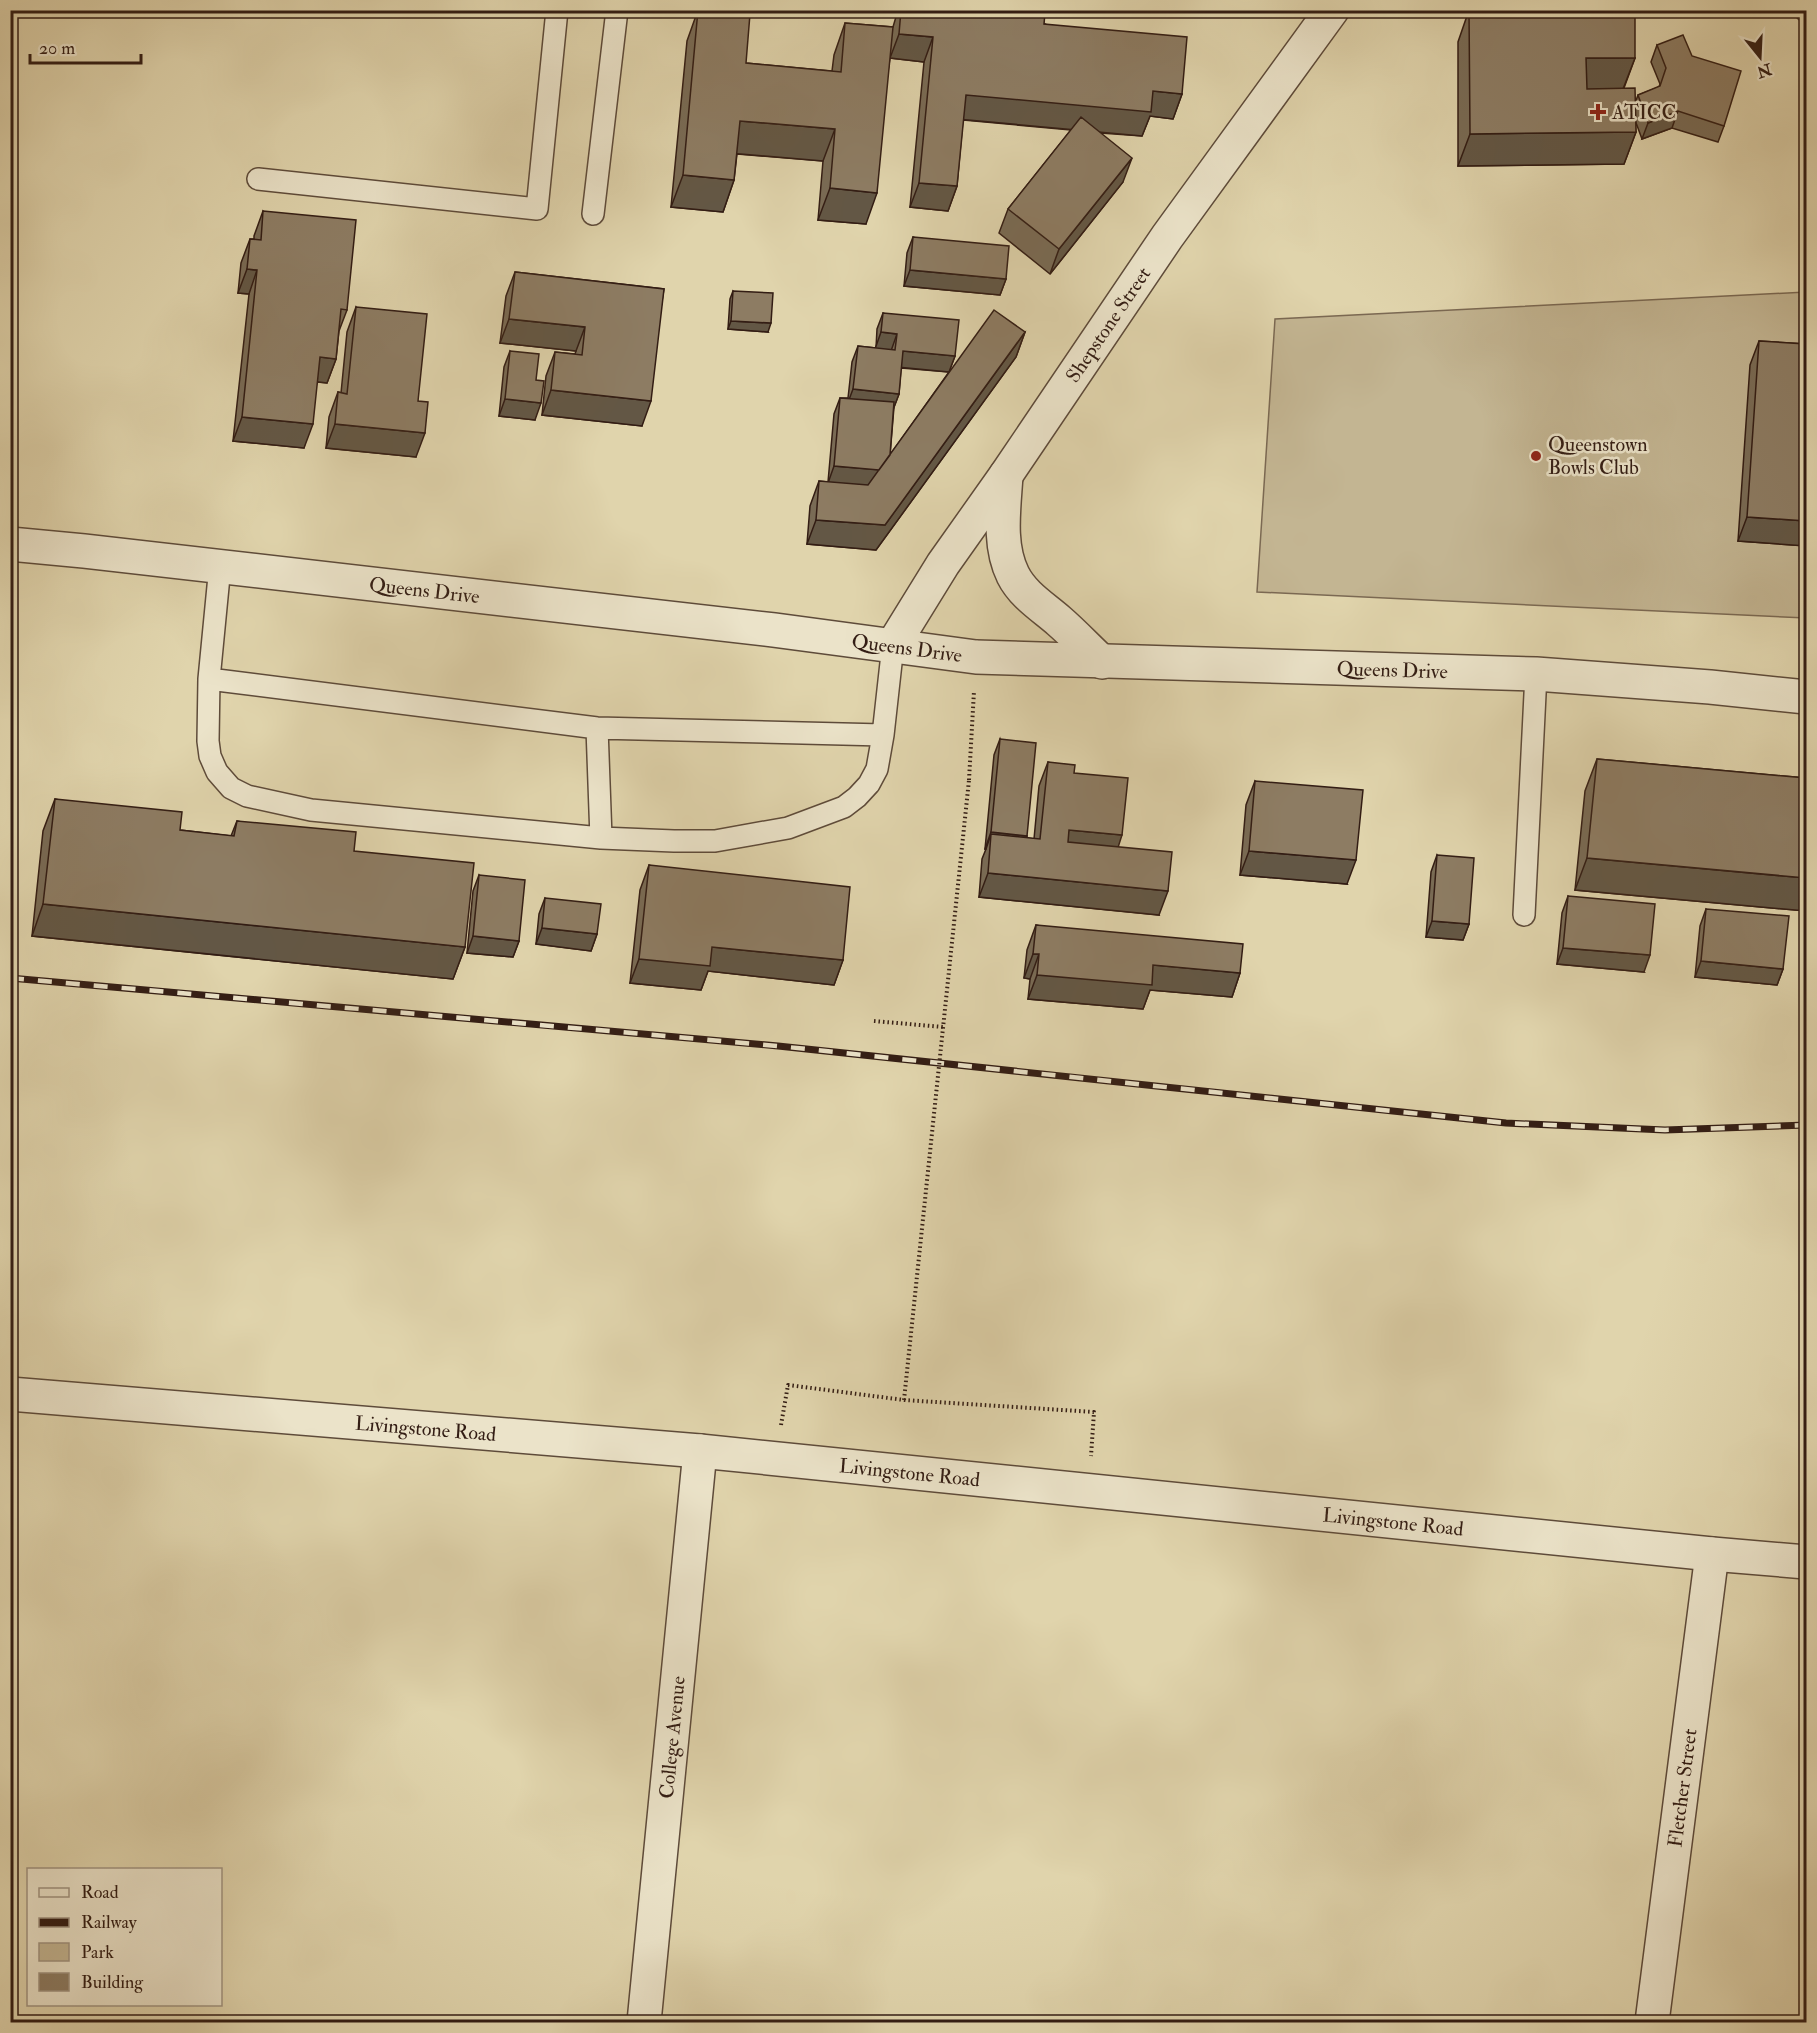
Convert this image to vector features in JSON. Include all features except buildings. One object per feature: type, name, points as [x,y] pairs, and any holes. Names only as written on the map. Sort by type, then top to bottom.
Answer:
[{"type":"street","name":"Shepstone Street","points":[[893,645],[942,564],[1006,475],[1167,237],[1332,10]]},
{"type":"street","points":[[1006,475],[1003,523],[1006,551],[1014,576],[1030,597],[1102,662]]},
{"type":"street","name":"Queens Drive","points":[[10,544],[774,630],[976,657],[1536,674],[1710,687],[1806,698]]},
{"type":"street","name":"Livingstone Road","points":[[10,1394],[700,1451],[1806,1562]]},
{"type":"street","name":"College Avenue","points":[[644,2022],[700,1451]]},
{"type":"street","name":"Fletcher Street","points":[[1652,2022],[1712,1554]]},
{"type":"lane","points":[[258,179],[537,209],[556,10]]},
{"type":"lane","points":[[593,214],[617,10]]},
{"type":"lane","points":[[220,566],[209,679],[208,741],[210,756],[217,772],[231,788],[247,796],[311,810],[601,838],[715,841],[788,828],[829,814],[851,802],[869,784],[877,769],[883,735],[893,645]]},
{"type":"lane","points":[[1524,915],[1536,674]]},
{"type":"lane","points":[[209,679],[597,728],[883,735]]},
{"type":"lane","points":[[597,728],[601,838]]},
{"type":"path","points":[[904,1400],[969,780],[976,657]]},
{"type":"path","points":[[874,1021],[943,1027]]},
{"type":"path","points":[[789,1385],[904,1400],[1094,1412],[1089,1490]]},
{"type":"green space","name":"Queenstown Bowls Club","points":[[1806,292],[1806,618],[1257,592],[1275,319]]},
{"type":"railway","points":[[10,978],[778,1046],[1506,1123],[1665,1130],[1806,1125]]},
{"type":"place","name":"ATICC","points":[[1598,112]]},
{"type":"place","name":"Queenstown Bowls Club","points":[[1536,456]]}]
